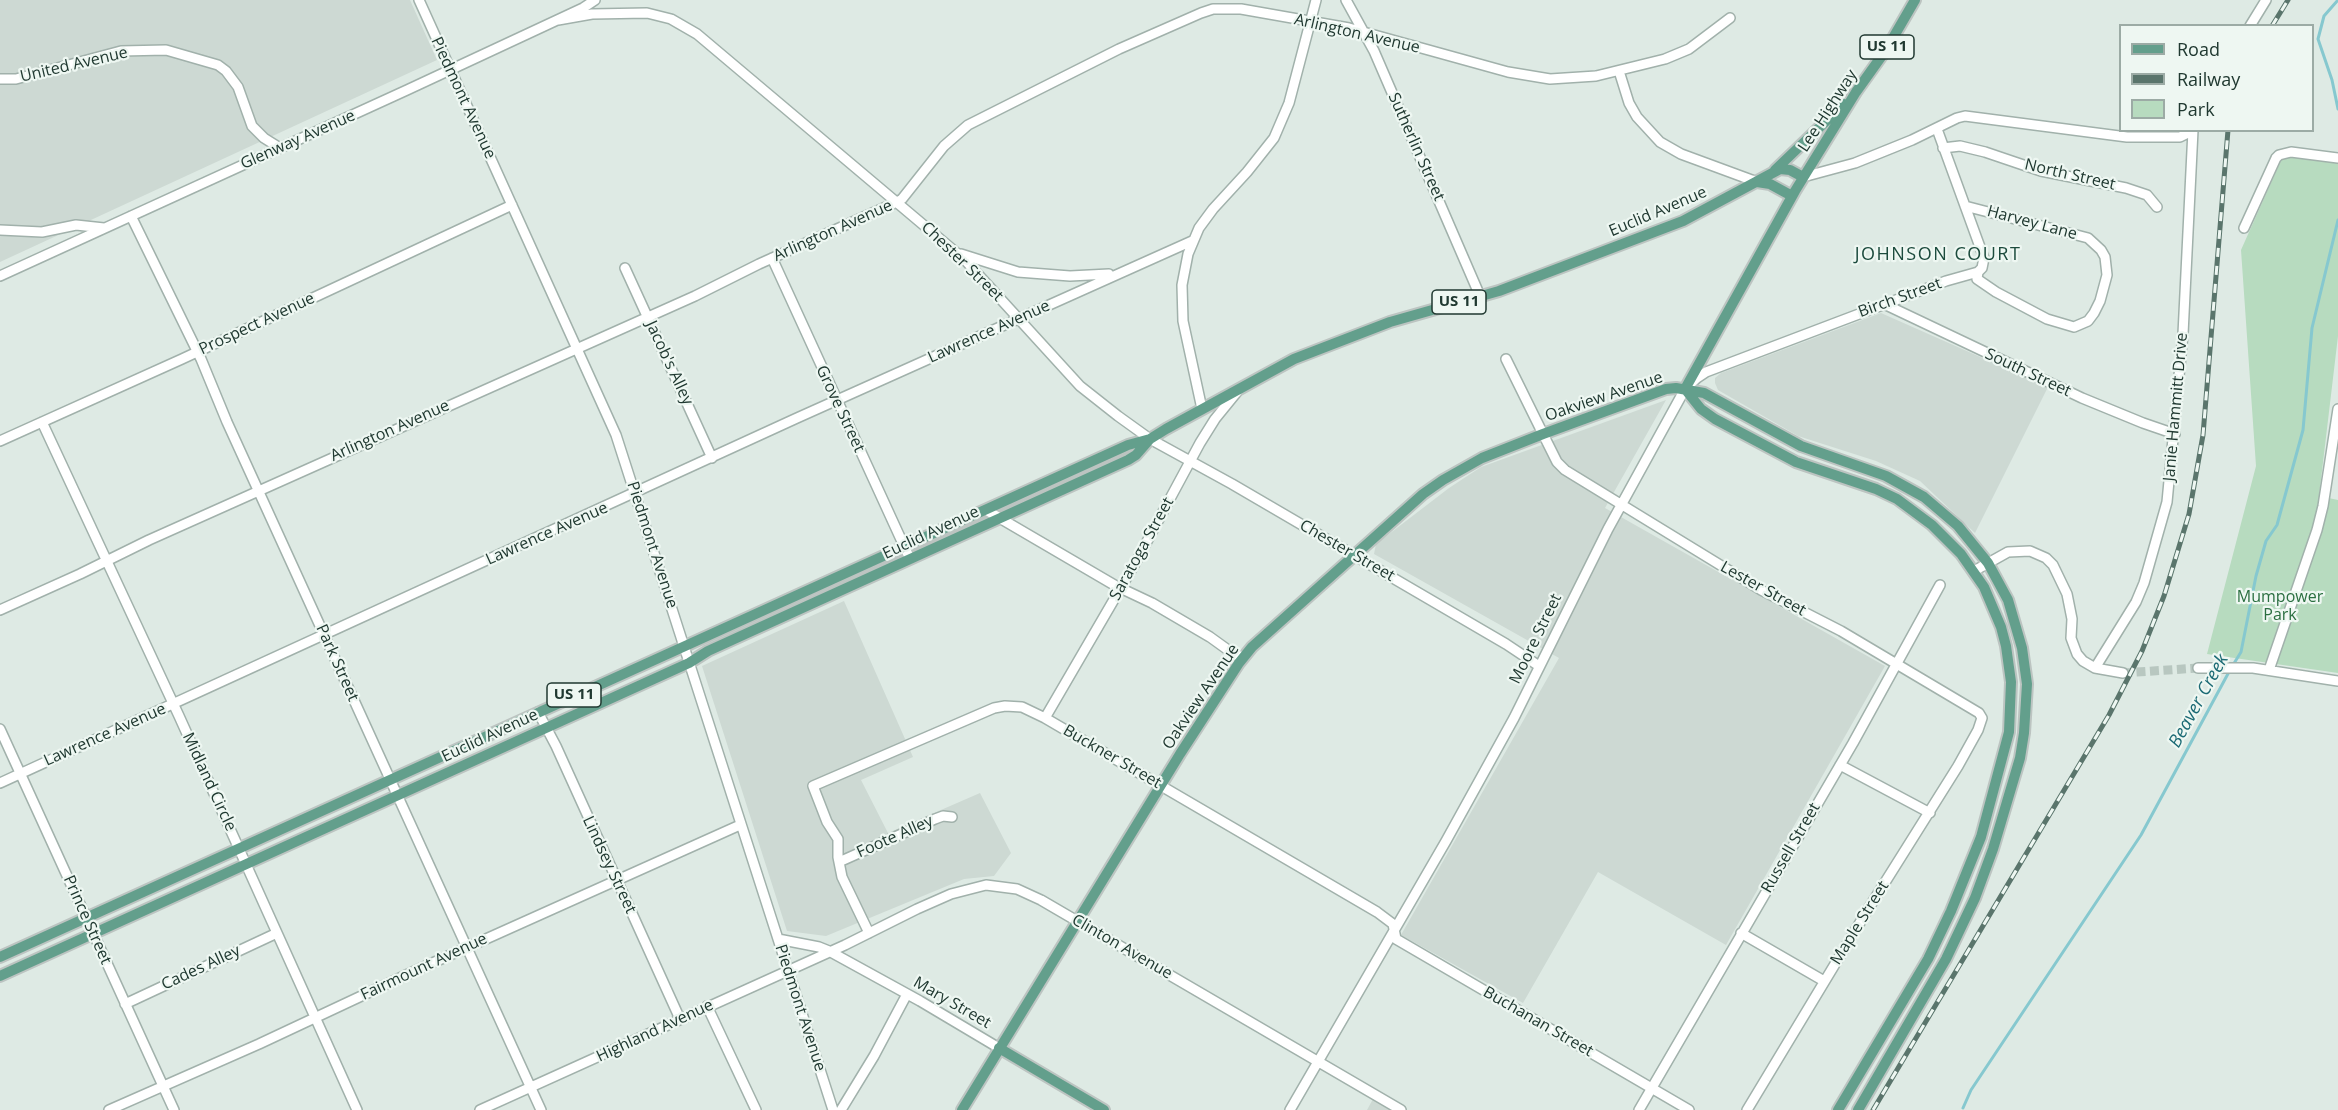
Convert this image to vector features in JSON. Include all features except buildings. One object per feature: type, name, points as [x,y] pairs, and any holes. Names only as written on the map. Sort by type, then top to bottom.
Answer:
[{"type":"main road","name":"Lee Highway","points":[[1803,177],[1856,92],[1886,50],[1914,0]]},
{"type":"main road","name":"Euclid Avenue","points":[[0,957],[1128,445],[1150,439],[1245,384],[1294,359],[1390,321],[1480,296],[1553,271],[1683,221],[1773,172],[1856,92]]},
{"type":"main road","points":[[1773,172],[1780,169],[1790,170],[1803,177]]},
{"type":"main road","name":"Moore Street","points":[[1685,389],[1803,177]]},
{"type":"main road","points":[[1757,182],[1770,184],[1792,196]]},
{"type":"main road","name":"Oakview Avenue","points":[[962,1110],[1161,785],[1244,657],[1354,555],[1423,494],[1443,480],[1482,458],[1543,434],[1665,389],[1685,389]]},
{"type":"main road","points":[[1685,389],[1709,396],[1801,446],[1865,468],[1905,486],[1942,510],[1959,526],[1988,563],[2008,600],[2018,632],[2025,668],[2026,708],[2020,758],[1993,849],[1962,929],[1858,1110]]},
{"type":"main road","points":[[1685,389],[1701,409],[1715,419],[1796,462],[1876,489],[1897,499],[1932,525],[1962,554],[1974,571],[1992,604],[2006,646],[2011,682],[2011,709],[2006,746],[1981,837],[1951,911],[1913,987],[1838,1110]]},
{"type":"main road","name":"Euclid Avenue","points":[[0,976],[689,663],[708,651],[1128,460],[1150,439]]},
{"type":"main road","name":"Mary Street","points":[[999,1048],[1104,1110]]},
{"type":"street","name":"Piedmont Avenue","points":[[419,0],[616,435],[833,1110]]},
{"type":"street","name":"Glenway Avenue","points":[[0,276],[451,70],[558,20],[595,0]]},
{"type":"street","points":[[1202,409],[1185,332],[1182,301],[1184,269],[1192,241],[1213,209],[1274,138],[1289,103],[1316,0]]},
{"type":"street","name":"Sutherlin Street","points":[[1346,0],[1374,51],[1480,296]]},
{"type":"street","points":[[2251,24],[2266,0]]},
{"type":"street","name":"Arlington Avenue","points":[[0,610],[149,540],[647,317],[897,202],[902,199],[944,146],[968,125],[1160,29],[1201,12],[1228,8],[1311,21],[1535,77],[1575,78],[1619,71],[1683,52],[1707,37],[1730,18]]},
{"type":"street","name":"Chester Street","points":[[558,20],[592,14],[647,13],[680,23],[707,41],[956,252],[1080,386],[1150,439],[1354,555],[1506,644],[1539,666]]},
{"type":"street","name":"United Avenue","points":[[0,79],[16,79],[121,51],[166,50],[218,65],[226,71],[238,87],[252,126],[260,135],[280,148]]},
{"type":"street","points":[[1619,71],[1629,103],[1637,117],[1660,142],[1681,154],[1757,182]]},
{"type":"street","points":[[1803,177],[1855,163],[1965,116],[2127,137],[2180,137],[2190,132]]},
{"type":"street","points":[[1936,129],[1984,258],[1982,268],[1978,272]]},
{"type":"street","name":"Janie Hammitt Drive","points":[[2096,668],[2136,602],[2151,563],[2167,502],[2183,334],[2192,132]]},
{"type":"street","name":"North Street","points":[[1943,148],[1960,146],[2041,171],[2126,188],[2147,195],[2157,207]]},
{"type":"street","points":[[2244,228],[2279,155],[2291,152],[2333,157]]},
{"type":"street","name":"Prospect Avenue","points":[[0,441],[512,205]]},
{"type":"street","name":"Harvey Lane","points":[[1965,206],[2088,238],[2101,250],[2107,275],[2094,313],[2088,321],[2074,327],[2047,319],[1996,292],[1977,279],[1978,272]]},
{"type":"street","name":"Park Street","points":[[131,216],[197,352],[258,491],[541,1110]]},
{"type":"street","points":[[0,230],[42,232],[76,225],[106,228]]},
{"type":"street","name":"Lawrence Avenue","points":[[0,783],[1192,241]]},
{"type":"street","points":[[956,252],[1002,268],[1042,275],[1096,276],[1125,270]]},
{"type":"street","name":"Grove Street","points":[[772,258],[910,559]]},
{"type":"street","name":"Jacob's Alley","points":[[625,268],[712,458]]},
{"type":"street","name":"Birch Street","points":[[1685,389],[1706,372],[1884,304],[1978,272]]},
{"type":"street","name":"South Street","points":[[1884,304],[2082,398],[2175,434]]},
{"type":"street","points":[[1506,359],[1543,434]]},
{"type":"street","name":"Saratoga Street","points":[[1045,718],[1121,588],[1215,419],[1245,384]]},
{"type":"street","name":"Moore Street","points":[[1290,1110],[1509,729],[1621,505],[1685,389]]},
{"type":"street","points":[[2269,670],[2317,530],[2323,506],[2338,409]]},
{"type":"street","name":"Midland Circle","points":[[42,422],[247,865],[357,1110]]},
{"type":"street","name":"Lester Street","points":[[1543,434],[1557,462],[1565,470],[1761,590],[1841,631],[1979,713],[1982,721],[1975,736]]},
{"type":"street","points":[[1066,474],[1073,484]]},
{"type":"street","points":[[986,510],[1172,615],[1235,655],[1244,657]]},
{"type":"street","points":[[1974,571],[1999,556],[2018,550],[2039,554],[2053,565],[2061,580],[2070,605],[2073,646],[2083,661],[2096,668],[2122,674]]},
{"type":"street","points":[[830,580],[835,593]]},
{"type":"street","name":"Russell Street","points":[[1639,1110],[1840,765],[1940,585]]},
{"type":"street","points":[[2198,668],[2236,666],[2338,681]]},
{"type":"street","name":"Buckner Street","points":[[839,862],[838,839],[827,822],[813,789],[815,784],[994,708],[1022,707],[1045,718],[1377,912],[1391,921],[1394,929]]},
{"type":"street","name":"Lindsey Street","points":[[538,712],[680,1019]]},
{"type":"street","name":"Prince Street","points":[[0,729],[174,1110]]},
{"type":"street","name":"Maple Street","points":[[1747,1110],[1975,736]]},
{"type":"street","points":[[1840,765],[1930,813]]},
{"type":"street","name":"Foote Alley","points":[[839,862],[935,819],[943,816],[952,817]]},
{"type":"street","name":"Fairmount Avenue","points":[[109,1110],[740,825]]},
{"type":"street","points":[[839,862],[842,877],[869,933]]},
{"type":"street","name":"Clinton Avenue","points":[[829,951],[951,894],[986,885],[1017,888],[1078,921],[1401,1110]]},
{"type":"street","name":"Buchanan Street","points":[[1394,929],[1396,939],[1689,1110]]},
{"type":"street","name":"Cades Alley","points":[[125,1004],[277,933]]},
{"type":"street","points":[[1741,933],[1824,981]]},
{"type":"street","name":"Mary Street","points":[[778,939],[829,951],[999,1048]]},
{"type":"street","name":"Highland Avenue","points":[[480,1110],[829,951]]},
{"type":"street","points":[[841,1110],[874,1056],[907,994]]},
{"type":"street","points":[[708,1006],[756,1110]]},
{"type":"shaded area","points":[[0,0],[410,0],[437,60],[0,262]]},
{"type":"shaded area","points":[[1881,313],[2048,387],[1975,533],[1920,481],[1876,461],[1798,436],[1718,390],[1715,383],[1715,378],[1721,373]]},
{"type":"shaded area","points":[[1666,400],[1605,508],[1885,666],[1726,945],[1598,872],[1523,1003],[1401,935],[1559,658],[1374,554],[1376,544],[1449,488],[1481,467]]},
{"type":"shaded area","points":[[844,601],[913,757],[861,780],[888,833],[980,793],[1011,853],[994,876],[964,879],[826,936],[787,931],[702,666]]},
{"type":"shaded area","points":[[1373,1099],[1393,1110],[1367,1110]]},
{"type":"green space","name":"Mumpower Park","points":[[2283,156],[2338,163],[2338,336],[2319,496],[2338,500],[2338,673],[2207,654],[2256,466],[2241,250]]},
{"type":"waterway","name":"Beaver Creek","points":[[2338,0],[2324,16],[2318,39],[2332,80],[2338,109]]},
{"type":"waterway","name":"Beaver Creek","points":[[2233,665],[2241,652],[2256,576],[2266,541],[2277,525],[2303,430],[2312,328],[2338,220]]},
{"type":"waterway","name":"Beaver Creek","points":[[1963,1108],[1971,1090],[2141,835],[2230,670]]},
{"type":"tunnel","points":[[2123,673],[2198,668]]},
{"type":"railway","points":[[2273,24],[2288,0]]},
{"type":"railway","points":[[1873,1110],[2109,715],[2142,651],[2164,596],[2189,514],[2203,435],[2228,132]]},
{"type":"district","name":"JOHNSON COURT","points":[[1938,255]]}]
